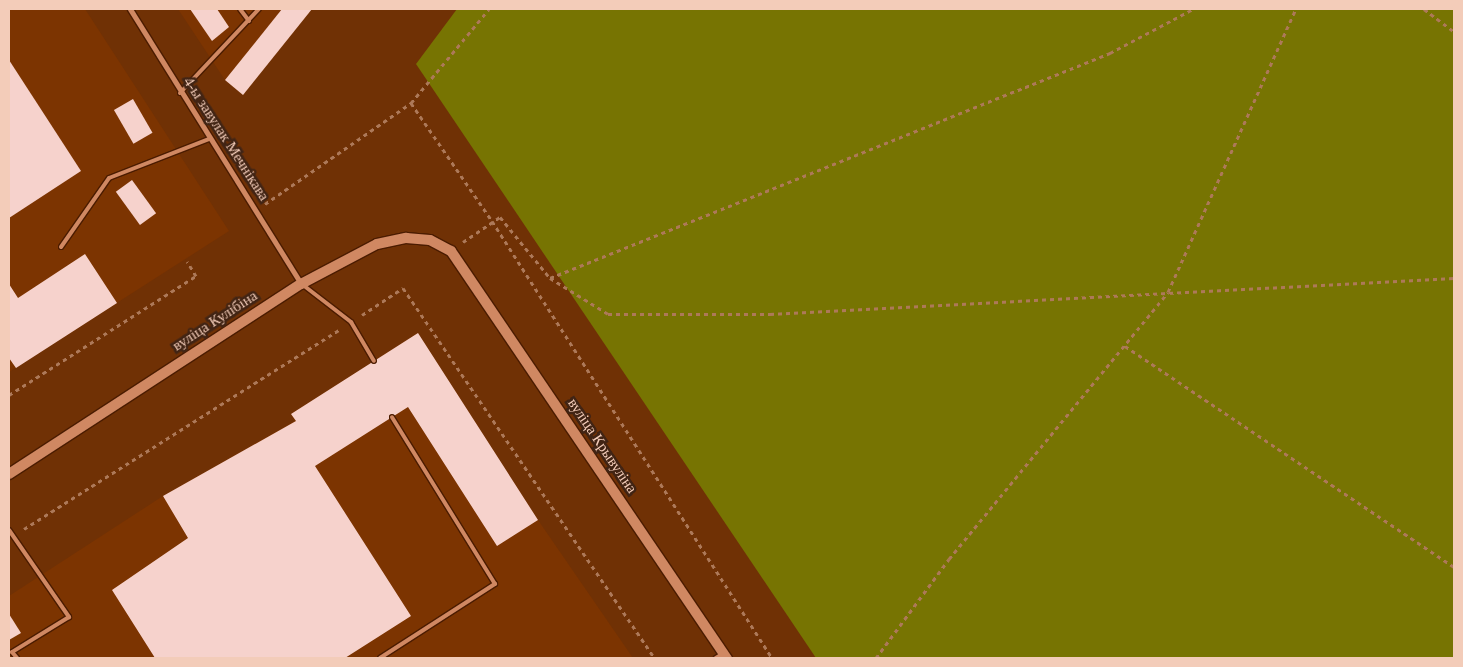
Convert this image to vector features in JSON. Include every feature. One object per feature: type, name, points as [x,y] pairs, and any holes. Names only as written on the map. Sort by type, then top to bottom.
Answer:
[{"type":"main road","name":"вуліца Кулібіна","points":[[9,474],[301,284],[376,244],[406,238],[430,240],[451,251]]},
{"type":"main road","name":"вуліца Крывуліна","points":[[451,251],[722,657]]},
{"type":"street","name":"4-ы завулак Мечнікава","points":[[130,9],[180,93],[257,210],[301,284]]},
{"type":"lane","points":[[240,9],[249,21]]},
{"type":"lane","points":[[180,93],[259,9]]},
{"type":"lane","points":[[61,247],[108,178],[209,139]]},
{"type":"lane","points":[[301,284],[351,322],[374,361]]},
{"type":"lane","points":[[380,658],[495,584],[392,417]]},
{"type":"lane","points":[[9,530],[69,617],[12,652],[17,658]]},
{"type":"path","points":[[257,210],[410,104],[489,9]]},
{"type":"path","points":[[550,278],[1110,53],[1193,9]]},
{"type":"path","points":[[876,658],[950,559],[1168,292],[1296,9]]},
{"type":"path","points":[[1424,9],[1454,32]]},
{"type":"path","points":[[410,104],[492,221],[772,658]]},
{"type":"path","points":[[451,251],[500,217],[550,278],[608,314],[770,314],[1454,278]]},
{"type":"path","points":[[9,395],[196,276],[186,261]]},
{"type":"path","points":[[14,536],[403,288],[654,658]]},
{"type":"path","points":[[1125,346],[1454,568]]},
{"type":"shaded area","points":[[9,9],[85,9],[229,231],[9,372]]},
{"type":"shaded area","points":[[178,9],[312,9],[243,95],[225,80]]},
{"type":"shaded area","points":[[457,9],[1454,9],[1454,658],[816,658],[416,64]]},
{"type":"shaded area","points":[[418,333],[538,520],[633,658],[9,658],[9,596],[163,496],[295,421],[291,414]]},
{"type":"building","points":[[190,9],[217,9],[229,27],[212,41]]},
{"type":"building","points":[[282,9],[312,9],[243,95],[225,80]]},
{"type":"building","points":[[9,60],[81,171],[9,218]]},
{"type":"building","points":[[133,99],[152,133],[133,144],[114,110]]},
{"type":"building","points":[[132,180],[156,213],[140,225],[116,192]]},
{"type":"building","points":[[85,254],[117,303],[16,368],[9,358],[9,284],[18,298]]},
{"type":"building","points":[[418,333],[538,520],[497,546],[408,407],[315,466],[411,616],[345,658],[155,658],[112,590],[188,538],[163,496],[296,421],[291,414]]},
{"type":"building","points":[[9,614],[21,633],[9,640]]}]
